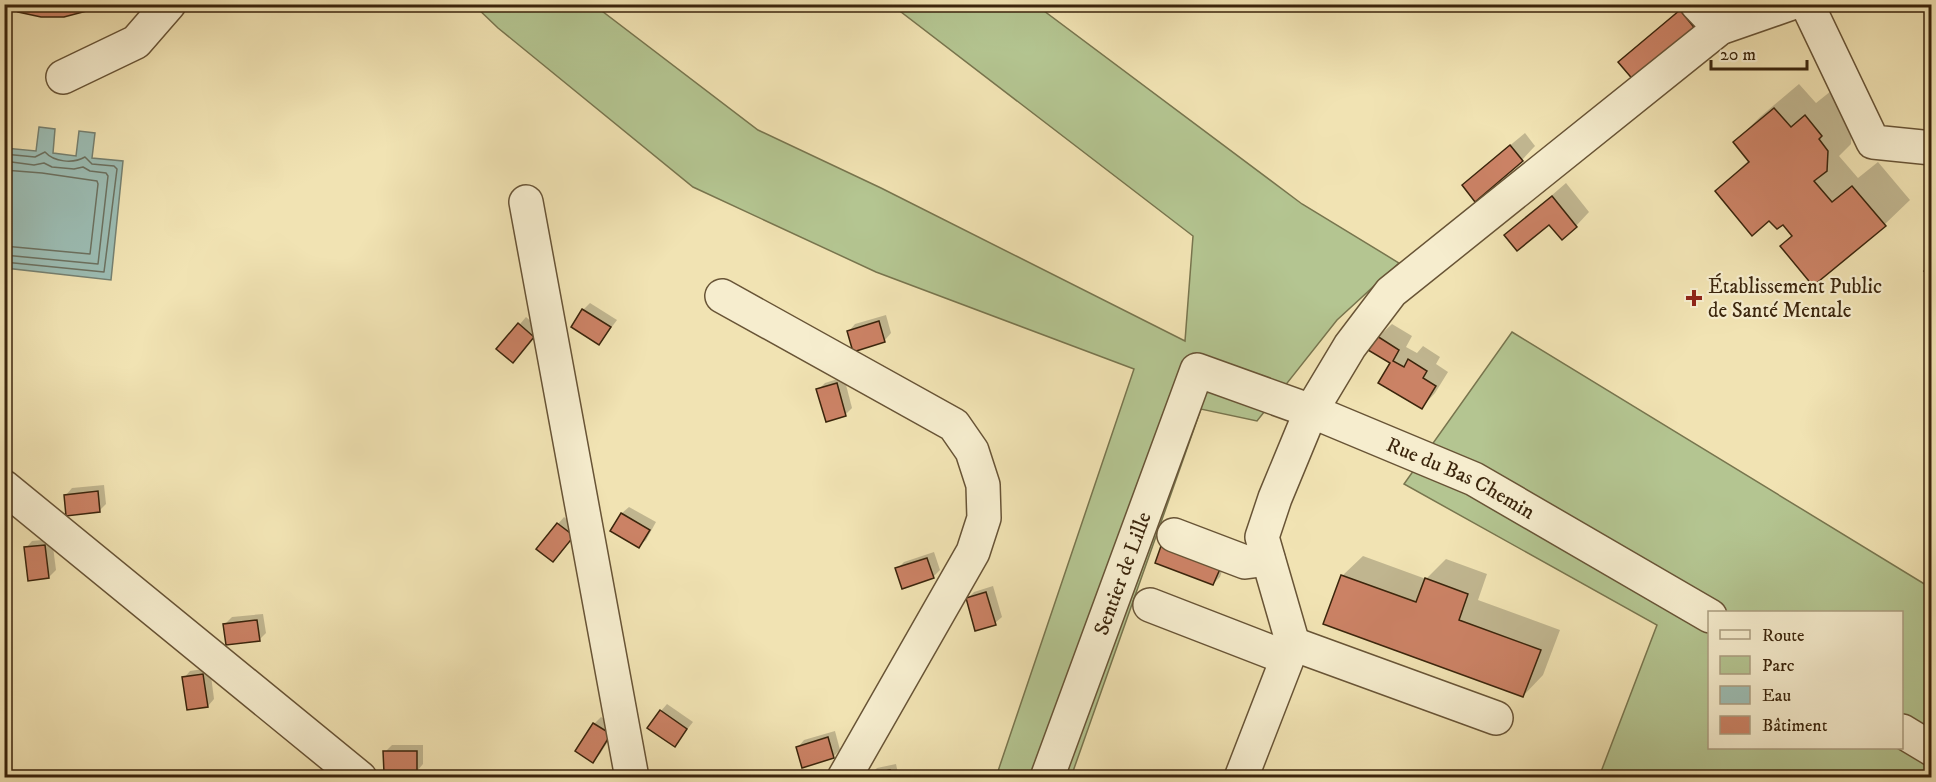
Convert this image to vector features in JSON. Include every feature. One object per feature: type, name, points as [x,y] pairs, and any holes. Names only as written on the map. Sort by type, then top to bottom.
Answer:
[{"type":"street","points":[[63,77],[136,42],[169,4]]},
{"type":"street","points":[[1697,4],[1720,28]]},
{"type":"street","points":[[1241,777],[1290,651],[1262,537],[1275,498],[1311,411],[1350,346],[1391,292],[1720,28],[1789,4]]},
{"type":"street","points":[[1807,4],[1873,142],[1932,148]]},
{"type":"street","points":[[526,202],[632,777]]},
{"type":"street","points":[[722,296],[954,425],[972,451],[983,485],[984,518],[973,552],[844,777]]},
{"type":"street","name":"Rue du Bas Chemin","points":[[1197,370],[1311,411],[1474,479],[1708,615]]},
{"type":"street","name":"Sentier de Lille","points":[[1047,777],[1197,370]]},
{"type":"street","points":[[4,486],[360,777]]},
{"type":"street","points":[[1174,535],[1245,562],[1268,559]]},
{"type":"street","points":[[1150,605],[1497,718]]},
{"type":"street","points":[[1903,732],[1932,749]]},
{"type":"green space","points":[[474,5],[594,5],[758,130],[881,188],[1185,341],[1193,236],[892,5],[1036,5],[1302,204],[1399,263],[1337,320],[1257,421],[1201,409],[1071,777],[996,777],[1134,369],[876,272],[693,187],[498,28]]},
{"type":"green space","points":[[1512,332],[1931,588],[1931,777],[1599,777],[1657,625],[1404,484]]},
{"type":"water","points":[[39,127],[55,129],[53,153],[76,156],[79,131],[95,133],[92,158],[123,161],[111,280],[5,268],[5,148],[36,151]]},
{"type":"building","points":[[4,4],[101,4],[94,9],[64,17],[41,17],[18,12]]},
{"type":"building","points":[[1680,10],[1697,31],[1635,82],[1618,62]]},
{"type":"building","points":[[1774,108],[1791,127],[1805,115],[1822,136],[1819,139],[1828,151],[1827,171],[1814,181],[1832,202],[1852,186],[1886,226],[1813,286],[1780,246],[1792,236],[1783,225],[1777,229],[1769,221],[1752,236],[1715,191],[1749,162],[1733,142]]},
{"type":"building","points":[[1510,145],[1523,161],[1475,202],[1462,185]]},
{"type":"building","points":[[1552,196],[1577,227],[1562,240],[1549,225],[1517,251],[1504,235]]},
{"type":"building","points":[[1932,265],[1932,280],[1924,271]]},
{"type":"building","points":[[582,309],[611,327],[599,345],[571,327]]},
{"type":"building","points":[[879,321],[885,342],[853,352],[847,331]]},
{"type":"building","points":[[518,323],[534,337],[513,363],[496,349]]},
{"type":"building","points":[[1377,336],[1399,350],[1393,361],[1404,367],[1408,359],[1427,371],[1423,378],[1436,386],[1422,409],[1378,383],[1390,363],[1368,350]]},
{"type":"building","points":[[837,383],[846,416],[826,422],[816,389]]},
{"type":"building","points":[[98,491],[100,512],[66,516],[64,495]]},
{"type":"building","points":[[621,513],[650,530],[639,548],[610,531]]},
{"type":"building","points":[[557,523],[574,536],[553,562],[536,549]]},
{"type":"building","points":[[45,545],[49,578],[28,581],[24,547]]},
{"type":"building","points":[[1161,546],[1220,569],[1213,585],[1155,563]]},
{"type":"building","points":[[927,558],[934,578],[902,589],[895,568]]},
{"type":"building","points":[[1341,575],[1416,602],[1425,578],[1468,594],[1459,620],[1541,650],[1523,697],[1323,624]]},
{"type":"building","points":[[986,592],[996,625],[975,631],[966,598]]},
{"type":"building","points":[[257,620],[260,641],[226,645],[223,624]]},
{"type":"building","points":[[203,674],[208,707],[187,710],[182,677]]},
{"type":"building","points":[[660,710],[687,729],[675,747],[647,728]]},
{"type":"building","points":[[593,723],[611,734],[593,763],[575,751]]},
{"type":"building","points":[[828,737],[834,758],[802,768],[796,747]]},
{"type":"building","points":[[383,751],[417,751],[417,772],[384,773]]},
{"type":"building","points":[[890,770],[892,778],[869,778],[868,775]]},
{"type":"place","name":"Établissement Public de Santé Mentale","points":[[1694,298]]}]
